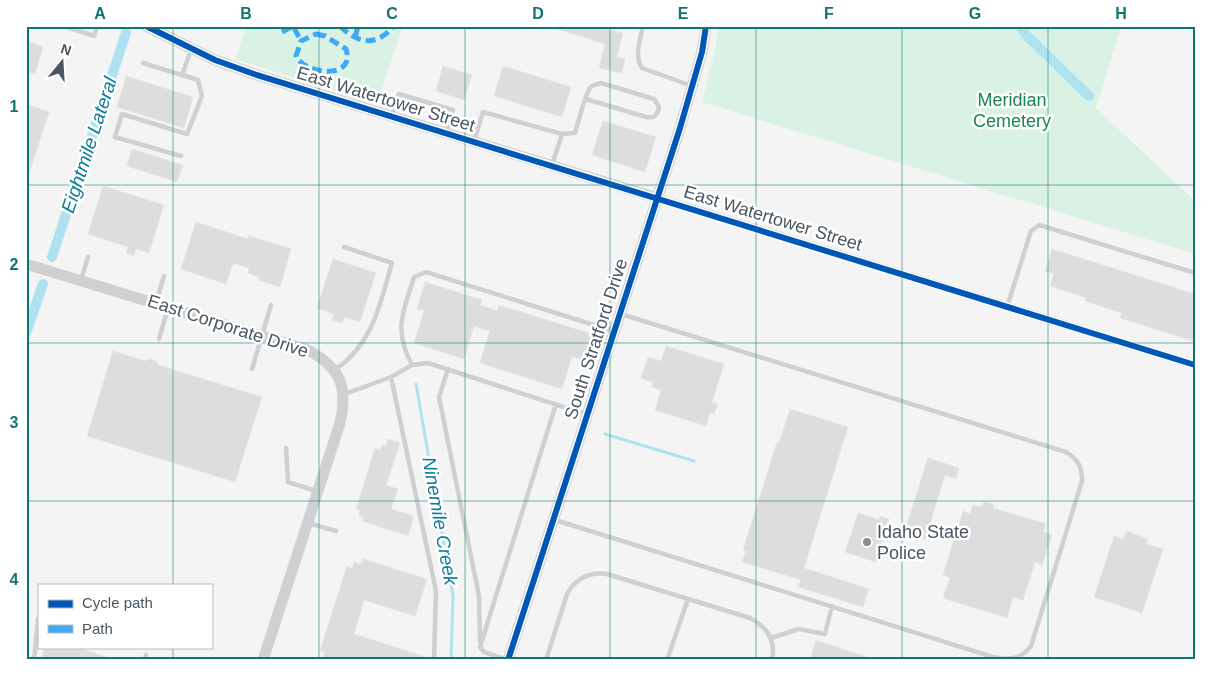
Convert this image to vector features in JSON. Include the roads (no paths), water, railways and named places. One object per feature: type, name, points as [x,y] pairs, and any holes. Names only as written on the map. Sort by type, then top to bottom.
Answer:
[{"type":"street","name":"East Watertower Street","points":[[146,26],[215,60],[254,74],[1195,365]]},
{"type":"street","name":"South Stratford Drive","points":[[507,660],[588,415],[693,86],[702,52],[706,26]]},
{"type":"street","name":"East Corporate Drive","points":[[26,264],[169,306],[308,350],[324,359],[334,370],[343,394],[340,423],[263,660]]},
{"type":"lane","points":[[64,26],[94,36],[97,26]]},
{"type":"lane","points":[[643,26],[638,54],[638,61],[642,68],[693,86]]},
{"type":"lane","points":[[182,75],[192,49]]},
{"type":"lane","points":[[143,63],[198,80],[202,96],[187,134],[122,114],[115,137],[181,156]]},
{"type":"lane","points":[[474,142],[483,112],[562,134],[575,133],[586,99],[590,88],[601,83],[654,99],[659,107],[657,115],[646,117],[586,99]]},
{"type":"lane","points":[[392,117],[399,94],[453,110],[446,133]]},
{"type":"lane","points":[[552,166],[562,134]]},
{"type":"lane","points":[[1007,307],[1031,231],[1039,225],[1195,273]]},
{"type":"lane","points":[[334,370],[349,360],[358,350],[376,318],[392,263],[344,247]]},
{"type":"lane","points":[[80,281],[88,257]]},
{"type":"lane","points":[[412,365],[404,350],[400,334],[403,313],[414,277],[426,272],[614,331]]},
{"type":"lane","points":[[156,303],[164,276]]},
{"type":"lane","points":[[252,369],[271,305]]},
{"type":"lane","points":[[159,339],[169,306]]},
{"type":"lane","points":[[553,519],[993,656],[1014,659],[1028,651],[1031,646],[1081,486],[1082,472],[1080,464],[1074,456],[620,314]]},
{"type":"lane","points":[[343,394],[391,378],[412,365],[428,363],[588,415]]},
{"type":"lane","points":[[448,369],[439,397],[479,596],[480,647],[484,652],[507,660]]},
{"type":"lane","points":[[391,378],[436,591],[434,660]]},
{"type":"lane","points":[[480,647],[556,404]]},
{"type":"lane","points":[[286,448],[288,482],[318,491]]},
{"type":"lane","points":[[308,522],[336,531]]},
{"type":"lane","points":[[546,660],[571,588],[582,578],[598,573],[608,574],[750,618],[759,623],[770,638],[773,646],[772,660]]},
{"type":"lane","points":[[668,660],[688,599]]},
{"type":"lane","points":[[770,638],[799,629],[826,634],[832,606]]},
{"type":"lane","points":[[34,660],[38,619]]},
{"type":"waterway","points":[[1020,26],[1026,35],[1089,96]]},
{"type":"waterway","name":"Eightmile Lateral","points":[[52,257],[126,33]]},
{"type":"waterway","name":"Eightmile Lateral","points":[[26,333],[43,284]]},
{"type":"waterway","name":"Ninemile Creek","points":[[416,384],[453,596],[451,660]]},
{"type":"waterway","points":[[605,434],[694,461]]},
{"type":"place","name":"Idaho State Police","points":[[867,542]]},
{"type":"park label","name":"Meridian Cemetery","points":[[1012,110]]}]
